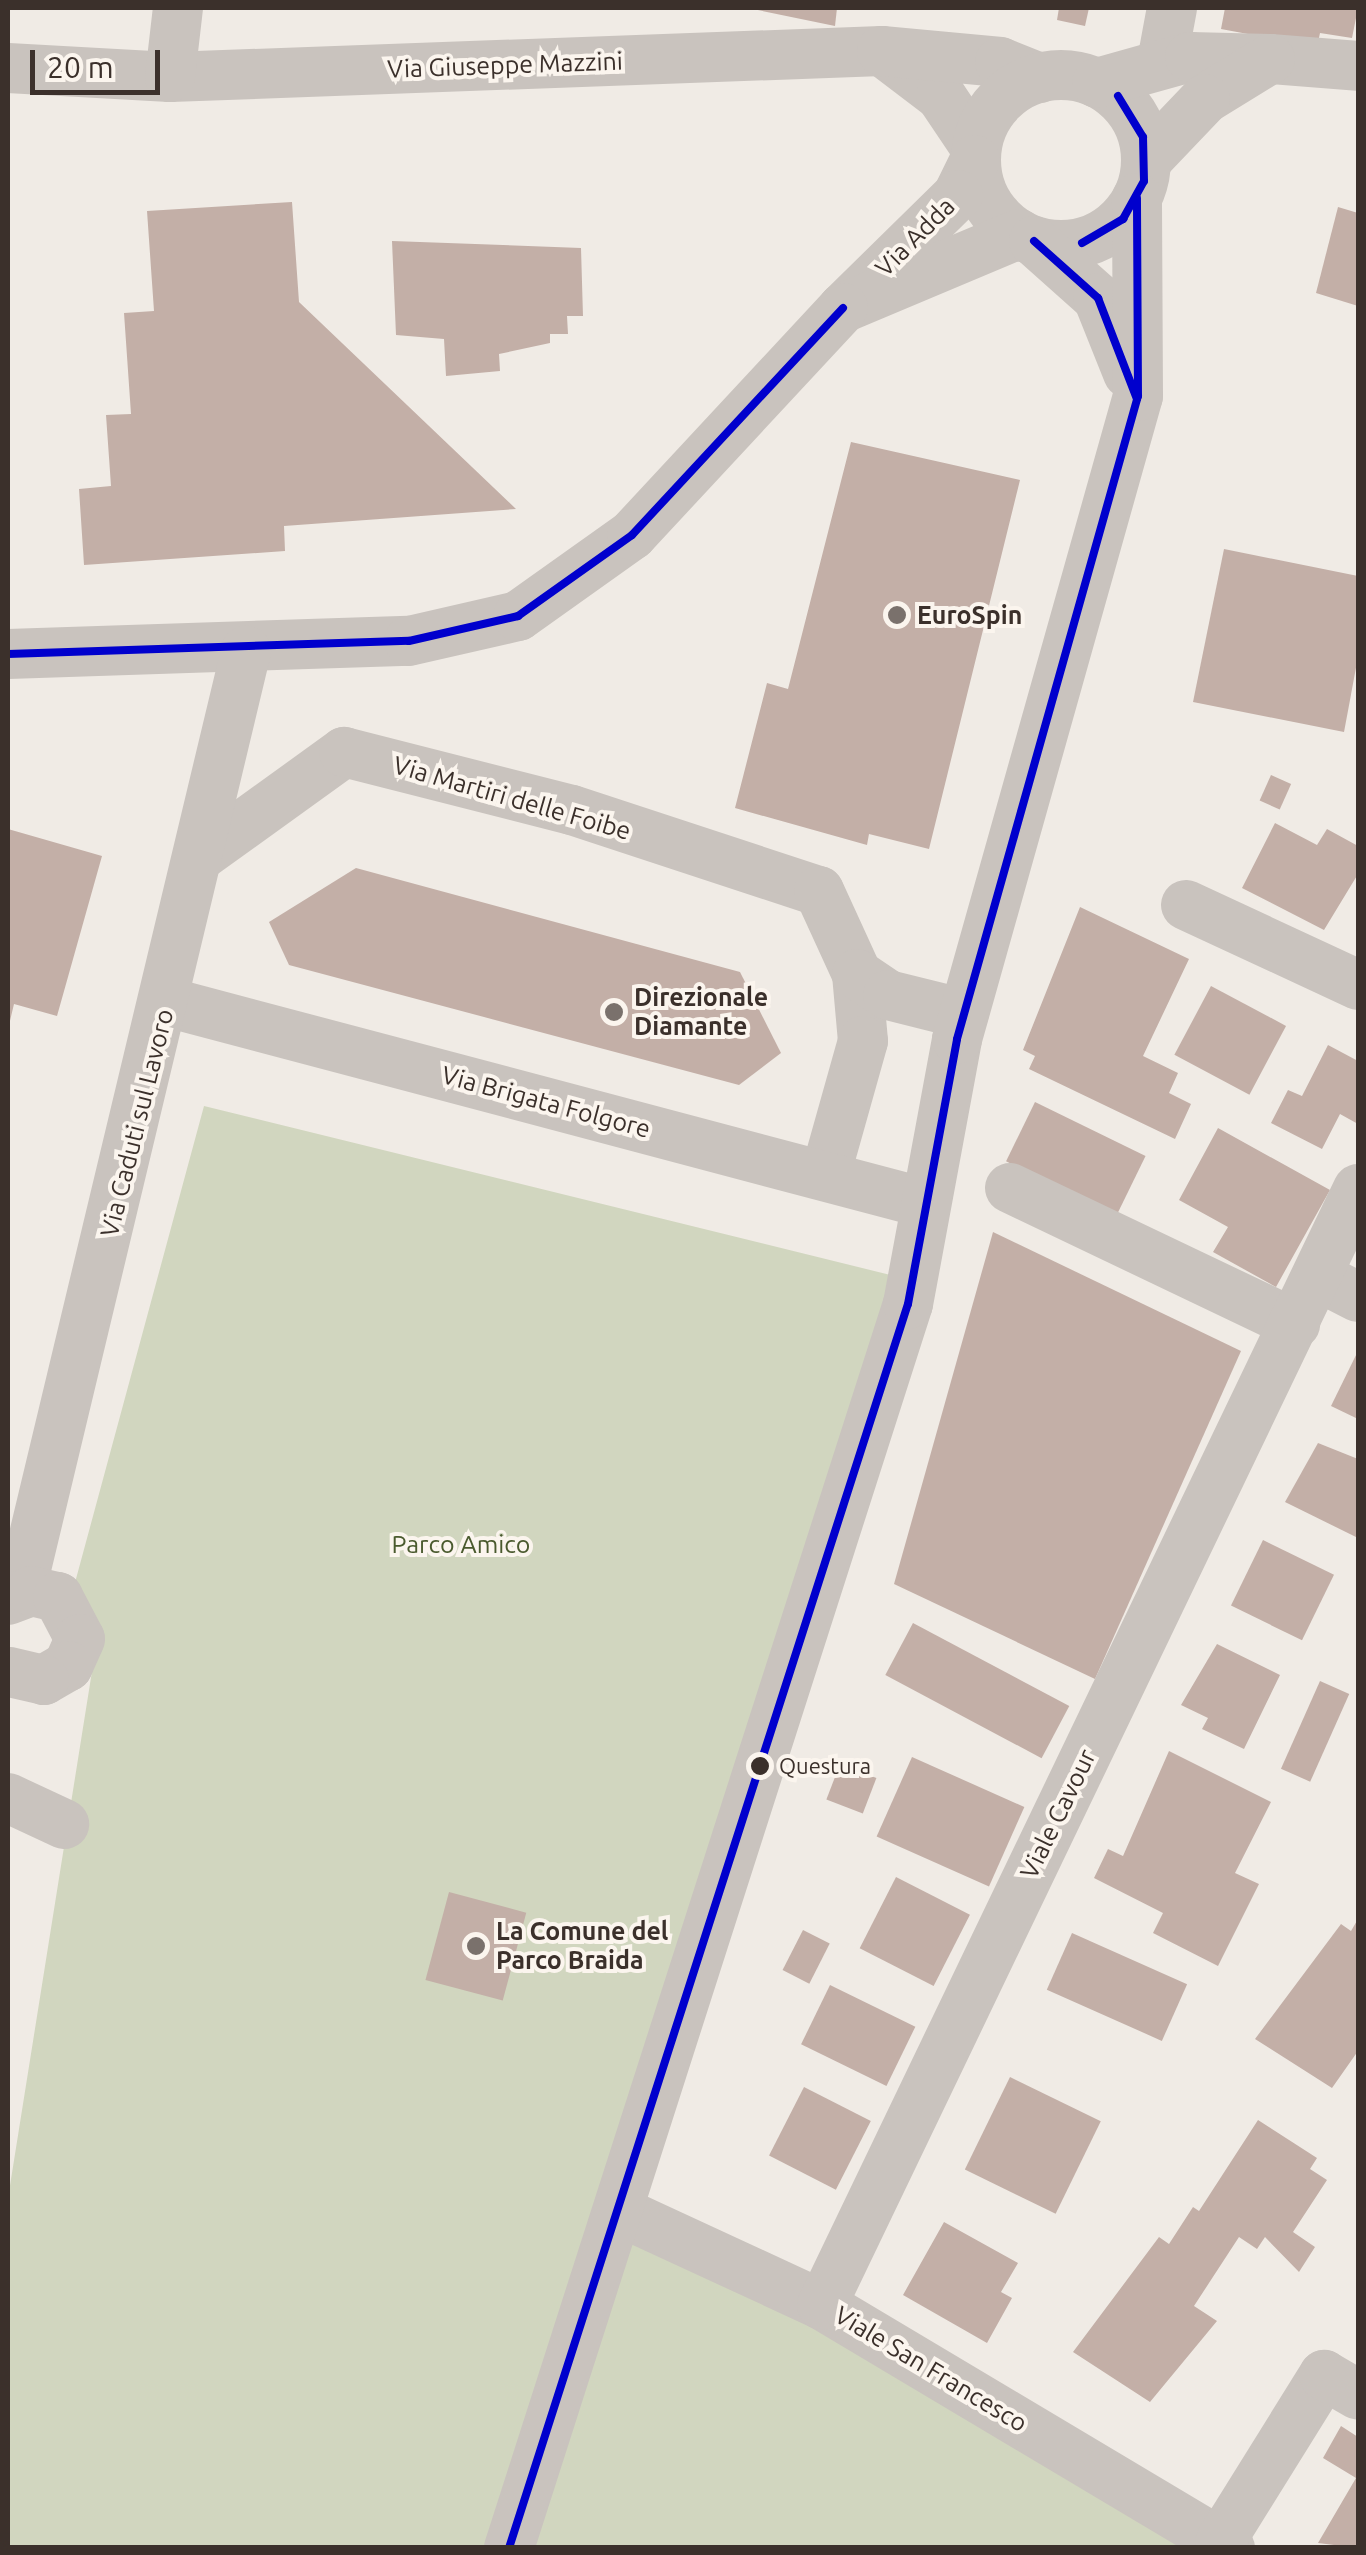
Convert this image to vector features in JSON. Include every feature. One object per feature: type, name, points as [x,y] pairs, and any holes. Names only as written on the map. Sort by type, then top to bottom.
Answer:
[{"type":"street","points":[[170,77],[178,8]]},
{"type":"street","points":[[1162,62],[1172,8]]},
{"type":"street","points":[[882,50],[941,96],[976,154],[987,203],[1098,298],[1138,396]]},
{"type":"street","name":"Via Giuseppe Mazzini","points":[[8,68],[170,77],[882,50],[1000,62],[1040,78],[1097,83],[1162,62],[1270,58],[1358,66]]},
{"type":"street","points":[[1026,238],[1093,238],[1205,98],[1270,58]]},
{"type":"street","points":[[976,154],[1004,96],[1040,78]]},
{"type":"street","points":[[509,2548],[621,2212],[908,1304],[924,1203],[964,1014],[1138,396],[1142,180],[1133,114],[1097,83]]},
{"type":"street","name":"Via Adda","points":[[8,654],[246,651],[409,641],[518,616],[632,535],[844,308],[958,195],[976,154]]},
{"type":"street","name":"Via Adda","points":[[844,308],[1026,238]]},
{"type":"street","name":"Via Caduti sul Lavoro","points":[[8,1672],[44,1680],[68,1666],[80,1639],[58,1598],[14,1597],[167,1002],[246,651]]},
{"type":"street","name":"Via Martiri delle Foibe","points":[[200,856],[344,752],[572,810],[819,891],[856,974],[863,1041],[825,1176]]},
{"type":"street","points":[[1186,905],[1358,985]]},
{"type":"street","points":[[856,974],[888,995],[964,1014]]},
{"type":"street","name":"Via Brigata Folgore","points":[[167,1002],[924,1203]]},
{"type":"street","points":[[1010,1188],[1295,1324]]},
{"type":"street","name":"Viale Cavour","points":[[822,2304],[1295,1324],[1338,1287],[1358,1189]]},
{"type":"street","points":[[8,1798],[64,1824]]},
{"type":"street","name":"Viale San Francesco","points":[[621,2212],[822,2304],[1225,2545]]},
{"type":"street","points":[[1225,2545],[1324,2376],[1358,2395]]},
{"type":"green space","name":"Parco Amico","points":[[204,1106],[923,1283],[637,2204],[1245,2547],[8,2548],[8,2198],[93,1665],[73,1590]]},
{"type":"building","points":[[748,8],[837,8],[835,26]]},
{"type":"building","points":[[1059,8],[1089,8],[1085,26],[1057,20]]},
{"type":"building","points":[[1225,8],[1358,8],[1352,38],[1320,33],[1317,47],[1221,29]]},
{"type":"building","points":[[292,202],[299,302],[516,509],[284,526],[285,551],[84,565],[79,489],[111,486],[106,415],[131,414],[124,313],[154,311],[147,211]]},
{"type":"building","points":[[1338,207],[1358,213],[1358,306],[1316,293]]},
{"type":"building","points":[[392,241],[581,248],[583,316],[567,316],[568,334],[550,334],[550,343],[499,354],[500,371],[446,376],[444,339],[396,335]]},
{"type":"building","name":"EuroSpin","points":[[851,442],[1020,480],[929,849],[869,834],[867,845],[735,808],[767,683],[788,689]]},
{"type":"building","points":[[1224,549],[1358,576],[1358,657],[1344,732],[1193,702]]},
{"type":"building","points":[[1271,775],[1291,784],[1280,810],[1260,801]]},
{"type":"building","points":[[1275,823],[1317,845],[1327,829],[1358,846],[1358,874],[1324,930],[1242,888]]},
{"type":"building","points":[[8,829],[102,856],[57,1016],[14,1004],[9,1025]]},
{"type":"building","name":"Direzionale Diamante","points":[[356,868],[740,972],[781,1053],[739,1085],[289,965],[269,922]]},
{"type":"building","points":[[1080,907],[1189,959],[1143,1056],[1178,1073],[1169,1093],[1191,1104],[1175,1139],[1029,1069],[1035,1056],[1023,1050]]},
{"type":"building","points":[[1211,986],[1286,1026],[1249,1095],[1174,1055]]},
{"type":"building","points":[[1328,1045],[1358,1061],[1358,1124],[1340,1114],[1322,1149],[1271,1123],[1288,1090],[1302,1096]]},
{"type":"building","points":[[1035,1102],[1146,1156],[1117,1215],[1006,1161]]},
{"type":"building","points":[[1218,1128],[1330,1190],[1276,1287],[1213,1252],[1228,1227],[1179,1200]]},
{"type":"building","points":[[993,1232],[1241,1351],[1095,1679],[894,1584]]},
{"type":"building","points":[[1358,1351],[1358,1419],[1331,1406]]},
{"type":"building","points":[[1318,1443],[1358,1459],[1358,1538],[1285,1502]]},
{"type":"building","points":[[1263,1540],[1334,1575],[1302,1640],[1231,1606]]},
{"type":"building","points":[[913,1623],[1069,1706],[1042,1758],[885,1675]]},
{"type":"building","points":[[1217,1644],[1280,1675],[1244,1749],[1202,1729],[1208,1718],[1181,1705]]},
{"type":"building","points":[[1320,1681],[1349,1694],[1310,1782],[1281,1769]]},
{"type":"building","points":[[1169,1751],[1271,1802],[1235,1873],[1259,1884],[1218,1966],[1153,1933],[1163,1913],[1094,1878],[1108,1849],[1123,1856]]},
{"type":"building","points":[[912,1757],[1024,1807],[989,1887],[877,1836]]},
{"type":"building","points":[[840,1764],[876,1778],[863,1813],[826,1799]]},
{"type":"building","points":[[896,1877],[970,1915],[934,1986],[860,1948]]},
{"type":"building","name":"La Comune del Parco Braida","points":[[449,1892],[526,1913],[503,2001],[425,1980]]},
{"type":"building","points":[[1358,1919],[1358,2051],[1332,2088],[1255,2039],[1341,1924],[1351,1931]]},
{"type":"building","points":[[803,1930],[830,1944],[809,1984],[783,1970]]},
{"type":"building","points":[[1072,1933],[1187,1984],[1162,2041],[1047,1990]]},
{"type":"building","points":[[830,1985],[915,2027],[886,2086],[801,2044]]},
{"type":"building","points":[[1010,2077],[1101,2121],[1056,2214],[965,2170]]},
{"type":"building","points":[[804,2087],[871,2121],[836,2190],[769,2156]]},
{"type":"building","points":[[1258,2120],[1317,2158],[1310,2169],[1327,2180],[1293,2232],[1315,2247],[1299,2272],[1265,2237],[1257,2249],[1239,2237],[1194,2306],[1217,2321],[1150,2402],[1073,2352],[1159,2237],[1169,2244],[1193,2207],[1199,2211]]},
{"type":"building","points":[[944,2222],[1018,2263],[1001,2292],[1012,2298],[987,2343],[903,2295]]},
{"type":"building","points":[[1341,2426],[1358,2437],[1358,2548],[1318,2543],[1356,2478],[1323,2458]]},
{"type":"transit line","points":[[1082,243],[1123,219],[1144,181],[1143,137],[1118,96]]},
{"type":"transit line","points":[[509,2548],[908,1304],[957,1039],[1138,396],[1137,198]]},
{"type":"transit line","points":[[1034,241],[1098,298],[1137,399]]},
{"type":"transit line","points":[[8,654],[409,641],[518,616],[632,535],[843,308]]},
{"type":"place","name":"EuroSpin","points":[[897,615]]},
{"type":"place","name":"Direzionale Diamante","points":[[614,1012]]},
{"type":"place","name":"Questura","points":[[760,1766]]},
{"type":"place","name":"La Comune del Parco Braida","points":[[476,1946]]}]
